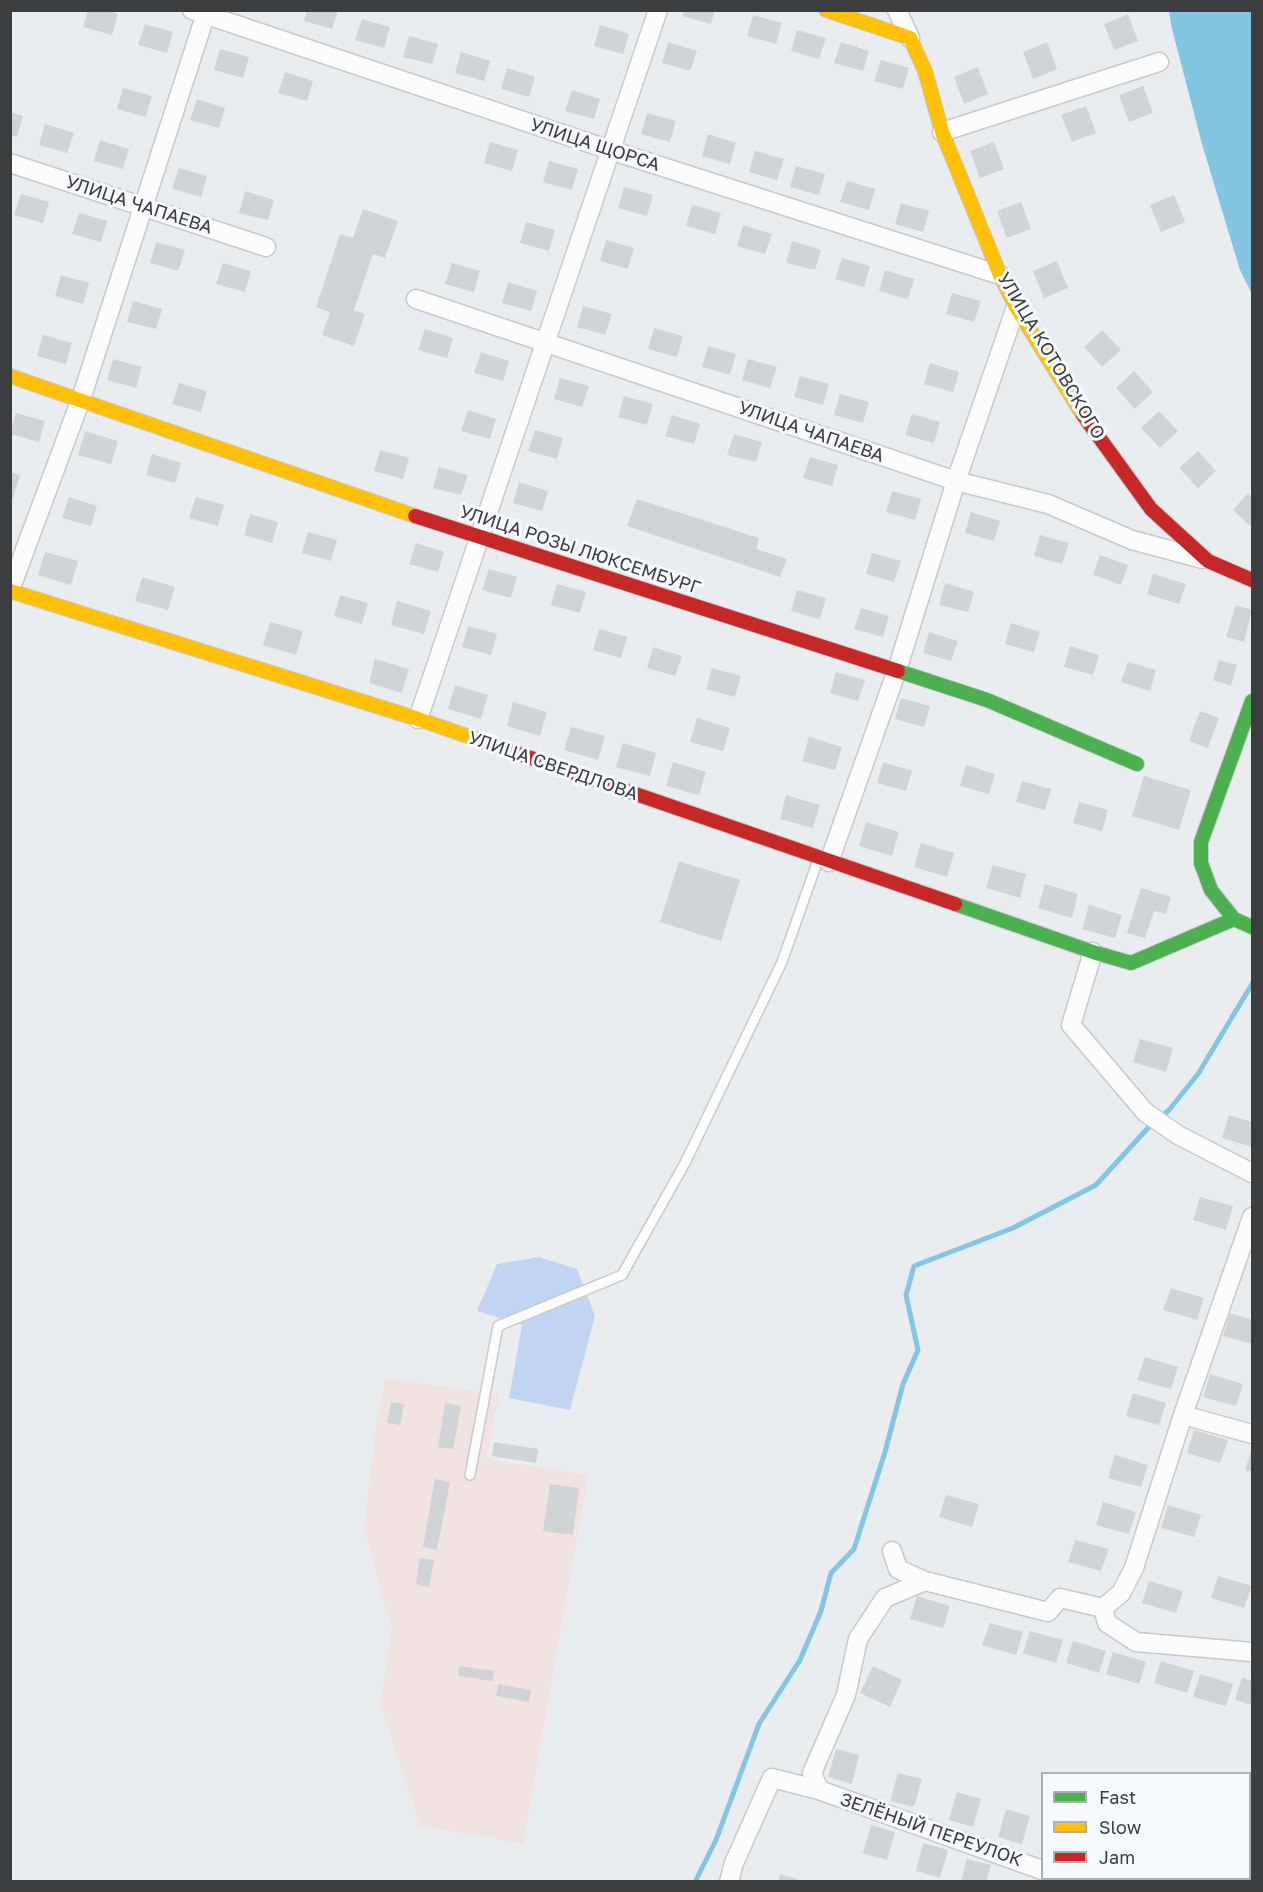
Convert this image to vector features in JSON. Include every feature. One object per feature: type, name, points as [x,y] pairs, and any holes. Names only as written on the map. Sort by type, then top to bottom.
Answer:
[{"type":"street","points":[[418,719],[657,10]]},
{"type":"street","points":[[825,10],[910,38]]},
{"type":"street","name":"УЛИЦА КОТОВСКОГО","points":[[897,10],[925,71],[942,132],[1000,275],[1016,307],[1080,411],[1151,509],[1208,561],[1252,580]]},
{"type":"street","points":[[10,591],[81,399],[201,12]]},
{"type":"street","name":"УЛИЦА ЩОРСА","points":[[201,12],[610,150],[1000,275]]},
{"type":"street","points":[[942,132],[1159,62]]},
{"type":"street","name":"УЛИЦА ЧАПАЕВА","points":[[10,163],[266,247]]},
{"type":"street","name":"УЛИЦА ЧАПАЕВА","points":[[416,299],[956,481],[1048,504],[1132,540],[1208,561]]},
{"type":"street","points":[[824,860],[897,670],[956,481],[1016,307]]},
{"type":"street","name":"УЛИЦА РОЗЫ ЛЮКСЕМБУРГ","points":[[10,376],[479,538],[987,700],[1137,764]]},
{"type":"street","name":"УЛИЦА СВЕРДЛОВА","points":[[10,591],[418,719],[824,860],[1131,963],[1234,919]]},
{"type":"street","points":[[1252,701],[1201,842],[1201,862],[1211,890],[1234,919],[1252,927]]},
{"type":"street","points":[[1093,952],[1071,1025],[1144,1112],[1179,1135],[1252,1173]]},
{"type":"street","points":[[1103,1608],[1121,1593],[1134,1568],[1183,1415],[1252,1217]]},
{"type":"street","points":[[1183,1415],[1252,1434]]},
{"type":"street","points":[[892,1551],[898,1569],[925,1581],[1048,1612],[1060,1598],[1103,1608]]},
{"type":"street","points":[[819,1790],[812,1773],[846,1695],[858,1639],[885,1598],[925,1581]]},
{"type":"street","points":[[1103,1608],[1107,1623],[1136,1642],[1252,1652]]},
{"type":"street","name":"ЗЕЛЁНЫЙ ПЕРЕУЛОК","points":[[729,1881],[734,1863],[772,1778],[819,1790],[1041,1870]]},
{"type":"lane","points":[[470,1474],[498,1326],[622,1275],[685,1163],[782,962],[824,860]]},
{"type":"shaded area","points":[[1169,11],[1252,11],[1252,294],[1240,270],[1202,144]]},
{"type":"shaded area","points":[[539,1257],[577,1269],[595,1316],[570,1410],[509,1398],[522,1325],[477,1311],[497,1264]]},
{"type":"shaded area","points":[[386,1378],[499,1395],[486,1459],[588,1475],[523,1844],[420,1826],[380,1703],[392,1630],[364,1528],[376,1425]]},
{"type":"building","points":[[88,10],[106,10],[118,14],[112,35],[83,27]]},
{"type":"building","points":[[307,10],[338,10],[332,29],[304,21]]},
{"type":"building","points":[[684,10],[715,10],[711,24],[682,16]]},
{"type":"building","points":[[1128,14],[1138,41],[1114,50],[1104,24]]},
{"type":"building","points":[[753,15],[782,23],[776,44],[747,36]]},
{"type":"building","points":[[362,19],[390,27],[384,48],[355,40]]},
{"type":"building","points":[[145,24],[173,32],[167,53],[138,45]]},
{"type":"building","points":[[600,25],[629,34],[623,54],[594,46]]},
{"type":"building","points":[[797,30],[826,38],[819,59],[791,51]]},
{"type":"building","points":[[409,36],[438,44],[432,64],[403,57]]},
{"type":"building","points":[[668,42],[697,51],[690,71],[662,63]]},
{"type":"building","points":[[841,42],[869,51],[863,71],[834,63]]},
{"type":"building","points":[[1047,42],[1057,69],[1033,79],[1023,52]]},
{"type":"building","points":[[220,49],[249,57],[243,78],[214,70]]},
{"type":"building","points":[[461,52],[490,61],[484,81],[455,73]]},
{"type":"building","points":[[881,60],[909,68],[903,89],[874,81]]},
{"type":"building","points":[[978,67],[988,94],[964,104],[954,77]]},
{"type":"building","points":[[507,68],[535,77],[529,97],[501,89]]},
{"type":"building","points":[[285,72],[313,81],[307,101],[278,93]]},
{"type":"building","points":[[1143,86],[1153,113],[1129,122],[1119,95]]},
{"type":"building","points":[[123,88],[152,96],[146,117],[117,109]]},
{"type":"building","points":[[572,90],[600,99],[594,119],[565,111]]},
{"type":"building","points":[[197,99],[225,108],[219,128],[190,120]]},
{"type":"building","points":[[1086,106],[1096,133],[1072,142],[1061,115]]},
{"type":"building","points":[[10,112],[23,116],[17,137],[10,135]]},
{"type":"building","points":[[647,113],[676,121],[670,142],[641,134]]},
{"type":"building","points":[[45,124],[74,133],[67,153],[39,145]]},
{"type":"building","points":[[708,134],[736,143],[730,164],[702,156]]},
{"type":"building","points":[[100,140],[129,149],[123,169],[94,161]]},
{"type":"building","points":[[490,142],[518,150],[512,171],[484,163]]},
{"type":"building","points":[[994,142],[1004,169],[980,178],[970,151]]},
{"type":"building","points":[[755,151],[784,159],[777,180],[749,172]]},
{"type":"building","points":[[549,161],[578,169],[572,190],[543,182]]},
{"type":"building","points":[[796,166],[825,174],[819,195],[790,187]]},
{"type":"building","points":[[179,168],[207,176],[201,197],[172,189]]},
{"type":"building","points":[[847,181],[875,189],[869,210],[840,202]]},
{"type":"building","points":[[624,187],[653,195],[647,216],[618,208]]},
{"type":"building","points":[[245,191],[274,200],[268,220],[239,213]]},
{"type":"building","points":[[21,194],[49,202],[43,223],[14,215]]},
{"type":"building","points":[[1174,195],[1185,222],[1161,232],[1150,205]]},
{"type":"building","points":[[1021,202],[1031,229],[1007,238],[997,211]]},
{"type":"building","points":[[901,203],[929,211],[923,232],[895,224]]},
{"type":"building","points":[[692,205],[721,213],[715,234],[686,226]]},
{"type":"building","points":[[363,209],[398,221],[385,258],[373,254],[354,310],[365,314],[354,346],[322,335],[330,312],[316,307],[340,234],[353,238]]},
{"type":"building","points":[[79,213],[107,221],[101,242],[72,234]]},
{"type":"building","points":[[526,222],[555,230],[549,251],[520,243]]},
{"type":"building","points":[[743,225],[772,234],[765,254],[737,246]]},
{"type":"building","points":[[606,240],[634,248],[628,269],[600,261]]},
{"type":"building","points":[[792,241],[821,250],[815,270],[786,263]]},
{"type":"building","points":[[156,242],[185,250],[178,271],[150,263]]},
{"type":"building","points":[[842,258],[870,266],[864,287],[835,279]]},
{"type":"building","points":[[1057,261],[1068,288],[1044,298],[1033,271]]},
{"type":"building","points":[[223,263],[251,271],[245,292],[216,284]]},
{"type":"building","points":[[452,263],[480,271],[474,292],[445,284]]},
{"type":"building","points":[[885,270],[914,279],[908,299],[879,291]]},
{"type":"building","points":[[61,275],[89,283],[83,304],[55,296]]},
{"type":"building","points":[[508,282],[537,291],[531,311],[502,303]]},
{"type":"building","points":[[952,293],[981,301],[974,322],[946,314]]},
{"type":"building","points":[[133,301],[162,309],[156,329],[127,322]]},
{"type":"building","points":[[583,306],[612,314],[605,335],[577,327]]},
{"type":"building","points":[[654,328],[683,336],[677,357],[648,349]]},
{"type":"building","points":[[425,329],[453,338],[447,358],[418,350]]},
{"type":"building","points":[[1102,330],[1121,350],[1102,367],[1084,347]]},
{"type":"building","points":[[43,335],[72,343],[66,364],[37,356]]},
{"type":"building","points":[[708,346],[736,354],[730,375],[702,367]]},
{"type":"building","points":[[481,352],[509,361],[503,381],[474,373]]},
{"type":"building","points":[[113,359],[142,367],[136,388],[107,380]]},
{"type":"building","points":[[748,359],[777,367],[770,388],[742,380]]},
{"type":"building","points":[[930,363],[959,372],[953,392],[924,384]]},
{"type":"building","points":[[1134,371],[1153,392],[1135,409],[1116,388]]},
{"type":"building","points":[[800,376],[829,384],[823,405],[794,397]]},
{"type":"building","points":[[560,378],[589,386],[582,407],[554,399]]},
{"type":"building","points":[[179,383],[207,391],[201,412],[172,404]]},
{"type":"building","points":[[840,394],[869,402],[863,423],[834,415]]},
{"type":"building","points":[[624,396],[653,404],[647,425],[618,417]]},
{"type":"building","points":[[468,410],[496,419],[490,439],[461,431]]},
{"type":"building","points":[[1159,411],[1178,431],[1160,448],[1141,428]]},
{"type":"building","points":[[16,413],[45,421],[39,442],[10,434]]},
{"type":"building","points":[[912,414],[940,422],[934,443],[905,435]]},
{"type":"building","points":[[672,415],[700,424],[694,444],[665,436]]},
{"type":"building","points":[[535,430],[563,438],[557,459],[528,451]]},
{"type":"building","points":[[85,431],[118,441],[111,464],[78,455]]},
{"type":"building","points":[[734,434],[762,442],[756,462],[727,455]]},
{"type":"building","points":[[380,450],[409,458],[403,479],[374,471]]},
{"type":"building","points":[[1198,451],[1216,471],[1198,488],[1179,468]]},
{"type":"building","points":[[152,454],[181,463],[175,483],[146,475]]},
{"type":"building","points":[[810,457],[838,465],[832,486],[803,478]]},
{"type":"building","points":[[439,467],[468,475],[461,495],[433,488]]},
{"type":"building","points":[[10,472],[20,475],[13,498],[10,498]]},
{"type":"building","points":[[519,482],[548,491],[542,511],[513,503]]},
{"type":"building","points":[[892,491],[921,499],[915,520],[886,512]]},
{"type":"building","points":[[1248,493],[1252,497],[1252,528],[1233,510]]},
{"type":"building","points":[[69,497],[97,506],[91,526],[62,518]]},
{"type":"building","points":[[196,497],[224,505],[218,526],[189,518]]},
{"type":"building","points":[[637,499],[759,538],[756,549],[787,559],[780,577],[627,526]]},
{"type":"building","points":[[971,512],[1000,521],[994,541],[965,533]]},
{"type":"building","points":[[250,514],[278,522],[272,543],[244,535]]},
{"type":"building","points":[[308,532],[337,540],[331,561],[302,553]]},
{"type":"building","points":[[1040,535],[1069,543],[1062,564],[1034,556]]},
{"type":"building","points":[[416,543],[444,552],[438,572],[409,564]]},
{"type":"building","points":[[45,552],[78,561],[71,585],[38,575]]},
{"type":"building","points":[[872,553],[901,561],[894,582],[866,574]]},
{"type":"building","points":[[1100,555],[1128,565],[1121,585],[1093,575]]},
{"type":"building","points":[[489,569],[517,577],[511,598],[482,590]]},
{"type":"building","points":[[1153,574],[1186,584],[1179,604],[1147,594]]},
{"type":"building","points":[[142,577],[175,587],[168,610],[135,601]]},
{"type":"building","points":[[945,583],[974,592],[968,612],[939,605]]},
{"type":"building","points":[[557,584],[586,592],[580,613],[551,605]]},
{"type":"building","points":[[797,590],[826,598],[820,619],[791,611]]},
{"type":"building","points":[[340,595],[368,603],[362,624],[334,616]]},
{"type":"building","points":[[397,601],[431,611],[424,634],[391,625]]},
{"type":"building","points":[[1236,605],[1252,610],[1244,642],[1226,637]]},
{"type":"building","points":[[861,608],[889,616],[883,637],[854,629]]},
{"type":"building","points":[[270,622],[303,631],[296,655],[263,645]]},
{"type":"building","points":[[1011,623],[1040,632],[1034,652],[1005,644]]},
{"type":"building","points":[[468,626],[497,634],[491,655],[462,647]]},
{"type":"building","points":[[599,629],[627,637],[621,658],[593,650]]},
{"type":"building","points":[[929,632],[958,641],[951,661],[923,653]]},
{"type":"building","points":[[1070,646],[1099,655],[1093,675],[1064,667]]},
{"type":"building","points":[[653,647],[682,656],[675,676],[647,668]]},
{"type":"building","points":[[375,659],[409,669],[402,693],[369,683]]},
{"type":"building","points":[[1219,660],[1237,665],[1231,686],[1213,680]]},
{"type":"building","points":[[1128,662],[1156,670],[1150,691],[1121,682]]},
{"type":"building","points":[[712,668],[741,676],[735,697],[706,689]]},
{"type":"building","points":[[836,672],[865,680],[858,701],[830,693]]},
{"type":"building","points":[[455,685],[488,695],[481,719],[448,709]]},
{"type":"building","points":[[901,698],[930,706],[924,727],[895,719]]},
{"type":"building","points":[[513,702],[547,712],[540,736],[507,726]]},
{"type":"building","points":[[1200,711],[1219,718],[1208,748],[1189,741]]},
{"type":"building","points":[[697,718],[730,728],[723,751],[690,742]]},
{"type":"building","points":[[571,727],[605,736],[598,760],[564,750]]},
{"type":"building","points":[[809,737],[842,747],[835,770],[802,761]]},
{"type":"building","points":[[623,743],[656,753],[650,776],[616,767]]},
{"type":"building","points":[[673,762],[706,772],[699,795],[666,786]]},
{"type":"building","points":[[883,762],[912,771],[906,791],[877,783]]},
{"type":"building","points":[[966,765],[995,774],[989,794],[960,786]]},
{"type":"building","points":[[1144,776],[1191,790],[1179,830],[1132,816]]},
{"type":"building","points":[[1022,781],[1051,789],[1045,810],[1016,802]]},
{"type":"building","points":[[786,795],[820,805],[813,828],[780,819]]},
{"type":"building","points":[[1079,802],[1108,810],[1102,831],[1073,823]]},
{"type":"building","points":[[866,822],[899,832],[892,856],[859,846]]},
{"type":"building","points":[[921,843],[954,853],[947,877],[914,867]]},
{"type":"building","points":[[679,861],[740,880],[721,941],[660,922]]},
{"type":"building","points":[[993,865],[1026,874],[1020,898],[986,888]]},
{"type":"building","points":[[1045,884],[1078,894],[1072,918],[1038,908]]},
{"type":"building","points":[[1141,888],[1171,897],[1166,914],[1154,911],[1145,938],[1127,933]]},
{"type":"building","points":[[1089,905],[1122,915],[1115,938],[1082,929]]},
{"type":"building","points":[[1140,1039],[1173,1048],[1166,1072],[1133,1062]]},
{"type":"building","points":[[1229,1115],[1252,1122],[1252,1147],[1222,1138]]},
{"type":"building","points":[[1200,1197],[1233,1206],[1226,1230],[1193,1220]]},
{"type":"building","points":[[1171,1288],[1204,1298],[1197,1320],[1163,1310]]},
{"type":"building","points":[[1230,1313],[1252,1320],[1252,1344],[1223,1336]]},
{"type":"building","points":[[1145,1357],[1178,1367],[1171,1389],[1137,1380]]},
{"type":"building","points":[[1210,1374],[1243,1384],[1236,1406],[1203,1397]]},
{"type":"building","points":[[1133,1393],[1166,1403],[1159,1425],[1126,1416]]},
{"type":"building","points":[[391,1402],[404,1404],[400,1425],[387,1423]]},
{"type":"building","points":[[445,1403],[461,1406],[453,1449],[438,1447]]},
{"type":"building","points":[[1194,1430],[1228,1440],[1220,1463],[1187,1453]]},
{"type":"building","points":[[494,1442],[538,1449],[536,1463],[492,1456]]},
{"type":"building","points":[[1252,1448],[1252,1472],[1245,1470]]},
{"type":"building","points":[[1115,1455],[1148,1465],[1141,1487],[1108,1478]]},
{"type":"building","points":[[435,1479],[450,1482],[437,1550],[423,1547]]},
{"type":"building","points":[[550,1484],[579,1488],[573,1535],[543,1531]]},
{"type":"building","points":[[946,1495],[979,1504],[972,1527],[939,1517]]},
{"type":"building","points":[[1103,1502],[1136,1512],[1129,1534],[1096,1525]]},
{"type":"building","points":[[1168,1505],[1201,1515],[1194,1537],[1161,1528]]},
{"type":"building","points":[[1075,1540],[1109,1549],[1101,1571],[1068,1562]]},
{"type":"building","points":[[420,1558],[434,1560],[429,1587],[416,1584]]},
{"type":"building","points":[[1218,1576],[1252,1586],[1244,1608],[1211,1598]]},
{"type":"building","points":[[1149,1581],[1183,1591],[1176,1613],[1142,1603]]},
{"type":"building","points":[[917,1596],[950,1606],[943,1628],[910,1619]]},
{"type":"building","points":[[990,1623],[1023,1632],[1016,1655],[982,1645]]},
{"type":"building","points":[[1030,1631],[1063,1640],[1056,1663],[1023,1653]]},
{"type":"building","points":[[1073,1641],[1106,1651],[1099,1673],[1066,1663]]},
{"type":"building","points":[[1113,1652],[1146,1662],[1139,1684],[1106,1674]]},
{"type":"building","points":[[1161,1661],[1194,1671],[1187,1693],[1154,1683]]},
{"type":"building","points":[[459,1666],[494,1671],[492,1681],[458,1676]]},
{"type":"building","points":[[873,1666],[902,1680],[890,1707],[860,1693]]},
{"type":"building","points":[[1200,1674],[1233,1684],[1226,1706],[1193,1697]]},
{"type":"building","points":[[1242,1677],[1252,1681],[1252,1705],[1235,1700]]},
{"type":"building","points":[[498,1684],[531,1690],[529,1702],[496,1696]]},
{"type":"building","points":[[836,1749],[859,1755],[852,1784],[828,1777]]},
{"type":"building","points":[[898,1773],[922,1779],[914,1807],[890,1801]]},
{"type":"building","points":[[957,1792],[981,1799],[973,1827],[949,1820]]},
{"type":"building","points":[[1006,1809],[1030,1816],[1022,1844],[998,1837]]},
{"type":"building","points":[[871,1825],[895,1832],[887,1860],[863,1853]]},
{"type":"building","points":[[923,1843],[948,1850],[940,1878],[916,1871]]},
{"type":"building","points":[[967,1859],[991,1865],[986,1882],[961,1882]]},
{"type":"building","points":[[780,1874],[804,1881],[804,1882],[778,1882]]},
{"type":"waterway","points":[[695,1882],[716,1840],[759,1724],[800,1660],[821,1611],[831,1573],[854,1549],[885,1452],[903,1384],[918,1350],[906,1295],[914,1266],[1013,1228],[1096,1185],[1147,1129],[1169,1110],[1198,1074],[1252,984]]},
{"type":"traffic: fast","points":[[898,671],[987,700],[1137,764]]},
{"type":"traffic: fast","points":[[1252,701],[1201,842],[1201,863],[1211,890],[1234,919],[1252,927]]},
{"type":"traffic: fast","points":[[955,904],[1131,963],[1234,919]]},
{"type":"traffic: slow","points":[[826,10],[910,38],[925,71],[942,132],[1000,275],[1016,307],[1083,415]]},
{"type":"traffic: slow","points":[[10,376],[415,516]]},
{"type":"traffic: slow","points":[[10,591],[418,719],[505,749]]},
{"type":"traffic: jam","points":[[1083,415],[1151,509],[1208,561],[1252,580]]},
{"type":"traffic: jam","points":[[415,516],[898,671]]},
{"type":"traffic: jam","points":[[505,749],[955,904]]}]
